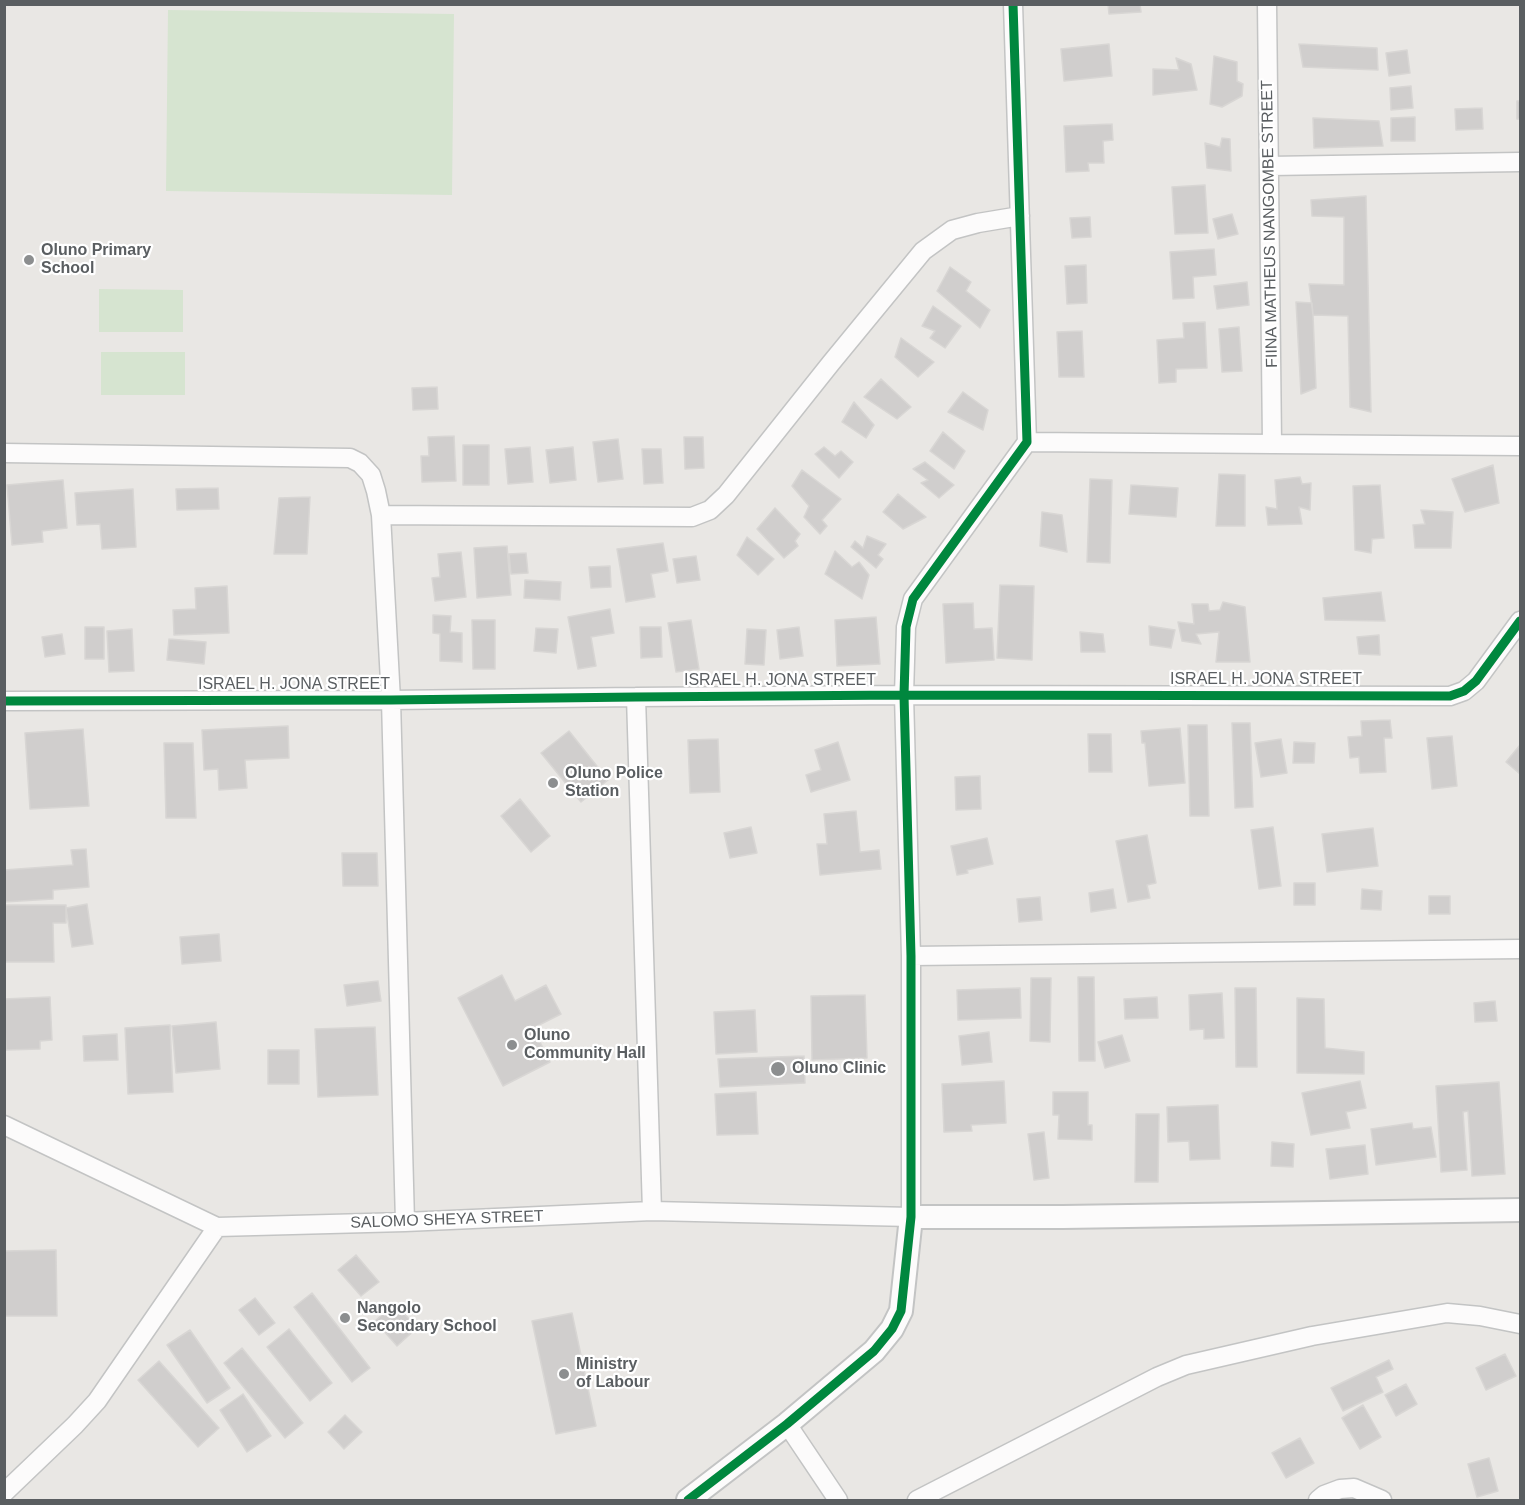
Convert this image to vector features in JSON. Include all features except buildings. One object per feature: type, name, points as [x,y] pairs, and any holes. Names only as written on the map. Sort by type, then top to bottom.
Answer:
[{"type":"street","points":[[688,1500],[787,1424],[874,1351],[892,1329],[901,1311],[911,1217],[911,956],[904,695],[906,627],[914,599],[1027,442],[1013,4]]},
{"type":"street","name":"FIINA MATHEUS NANGOMBE STREET","points":[[1267,4],[1272,443]]},
{"type":"street","points":[[1270,166],[1521,162]]},
{"type":"street","points":[[381,515],[692,517],[710,510],[726,495],[923,251],[952,230],[1020,216]]},
{"type":"street","points":[[1027,442],[1521,446]]},
{"type":"street","points":[[4,453],[350,458],[360,463],[371,475],[381,515],[391,700],[405,1222]]},
{"type":"street","name":"ISRAEL H. JONA STREET","points":[[4,701],[904,695],[1450,696],[1476,681],[1521,621]]},
{"type":"street","points":[[636,697],[652,1211]]},
{"type":"street","points":[[911,956],[1521,949]]},
{"type":"street","name":"SALOMO SHEYA STREET","points":[[4,1125],[217,1227],[405,1222],[652,1211],[911,1217]]},
{"type":"street","points":[[911,1217],[1521,1210]]},
{"type":"street","points":[[4,1493],[97,1401],[217,1227]]},
{"type":"street","points":[[917,1500],[1157,1377],[1186,1365],[1312,1336],[1447,1313],[1480,1316],[1521,1324]]},
{"type":"street","points":[[787,1424],[838,1500]]},
{"type":"street","points":[[1318,1500],[1340,1489],[1354,1488],[1382,1500]]},
{"type":"green space","points":[[168,10],[454,14],[452,195],[166,191]]},
{"type":"green space","points":[[99,289],[183,290],[183,332],[99,332]]},
{"type":"green space","points":[[101,352],[185,352],[185,395],[101,395]]},
{"type":"cycle path","points":[[688,1500],[787,1424],[874,1351],[892,1329],[901,1311],[911,1217],[911,956],[904,695],[906,627],[913,599],[1027,442],[1013,4]]},
{"type":"cycle path","points":[[4,701],[904,695],[1450,696],[1464,691],[1476,681],[1520,621]]},
{"type":"place","name":"Oluno Primary School","points":[[29,260]]},
{"type":"place","name":"Oluno Police Station","points":[[553,783]]},
{"type":"place","name":"Oluno Community Hall","points":[[512,1045]]},
{"type":"place","name":"Oluno Clinic","points":[[778,1069]]},
{"type":"place","name":"Nangolo Secondary School","points":[[345,1318]]},
{"type":"place","name":"Ministry of Labour","points":[[564,1374]]}]
